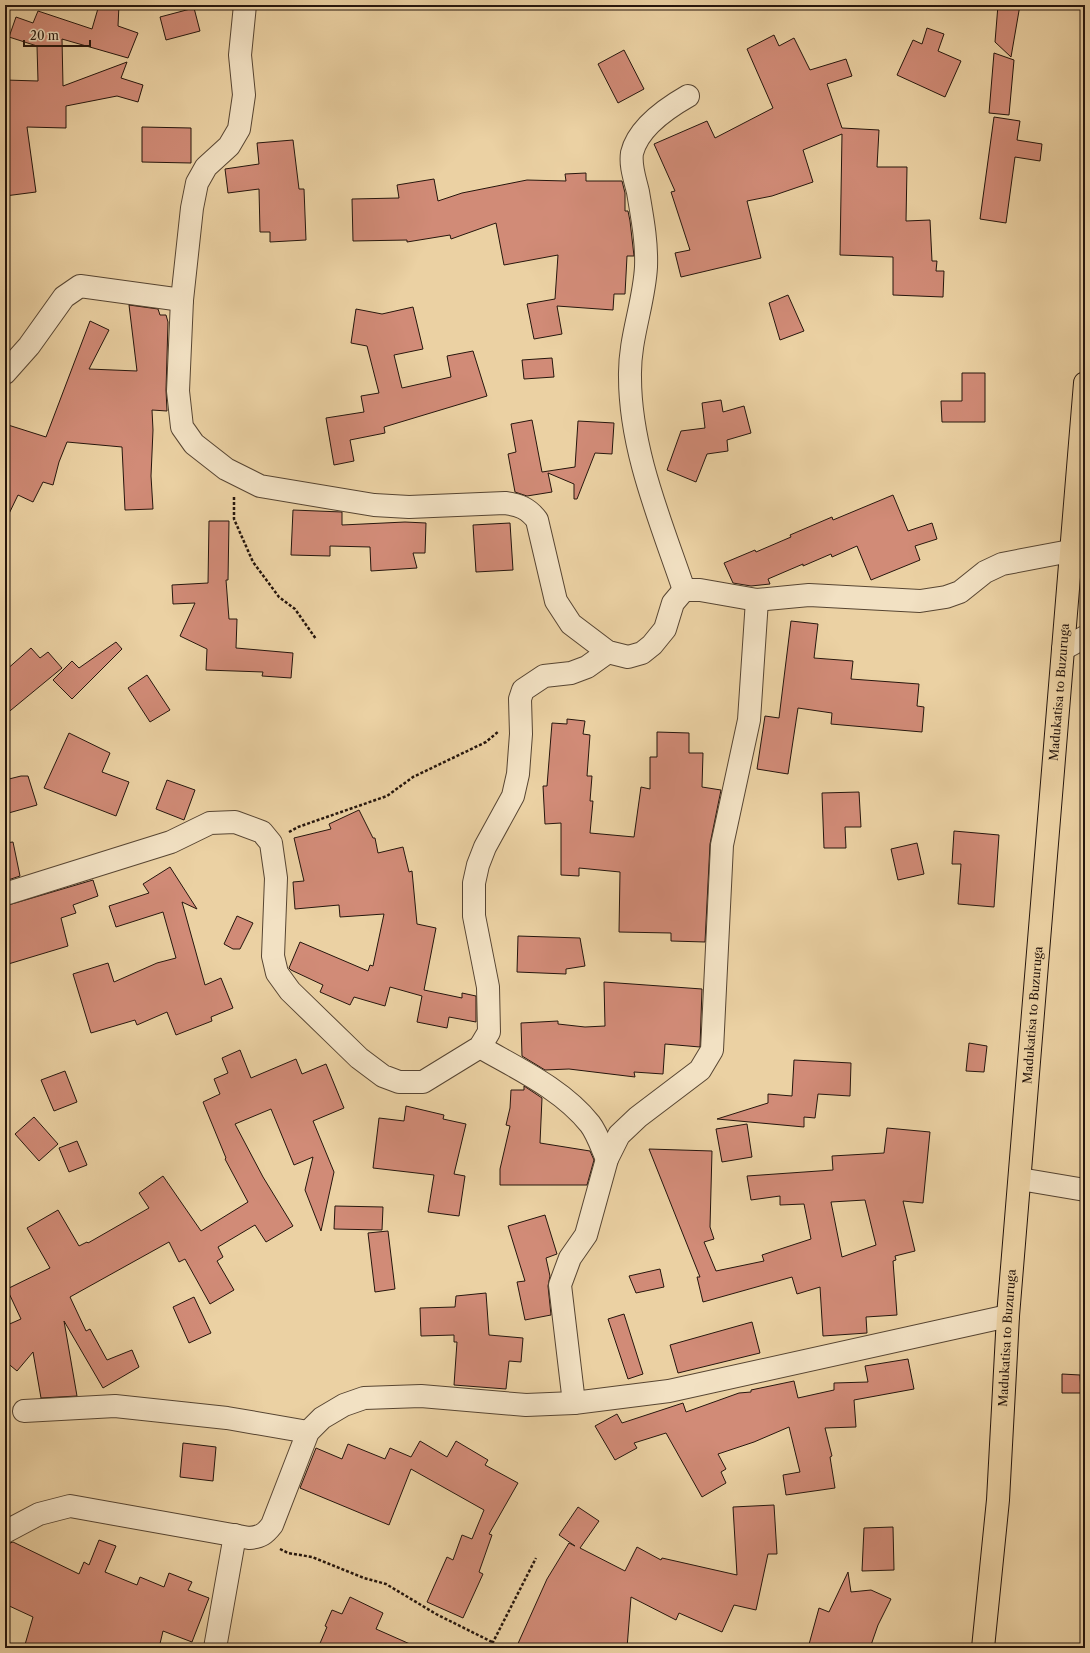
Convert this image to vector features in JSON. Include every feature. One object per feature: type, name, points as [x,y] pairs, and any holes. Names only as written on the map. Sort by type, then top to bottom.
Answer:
[{"type":"main road","name":"Madukatisa to Buzuruga","points":[[983,1648],[998,1500],[1008,1316],[1085,383]]},
{"type":"street","points":[[245,5],[240,55],[244,95],[239,129],[228,146],[206,167],[197,183],[192,208],[182,300],[178,391],[182,427],[194,444],[226,469],[260,486],[374,505],[409,507],[505,503],[518,505],[531,511],[537,520],[556,601],[571,624],[608,652],[628,657],[642,653],[652,645],[665,629],[673,603],[684,590],[700,590],[757,600],[809,595],[926,600],[946,597],[960,592],[985,572],[1002,564],[1070,552]]},
{"type":"street","points":[[684,590],[650,489],[635,430],[630,377],[633,338],[643,297],[646,267],[643,220],[632,165],[632,153],[638,136],[673,105],[688,96]]},
{"type":"street","points":[[5,373],[29,346],[64,297],[80,286],[182,300]]},
{"type":"street","points":[[574,1403],[560,1285],[570,1258],[586,1235],[607,1159],[619,1135],[638,1117],[700,1070],[712,1050],[722,845],[749,720],[757,600]]},
{"type":"street","points":[[1063,649],[1085,637]]},
{"type":"street","points":[[5,894],[171,842],[210,823],[236,822],[262,832],[271,843],[276,878],[273,956],[277,973],[290,991],[359,1058],[383,1076],[399,1082],[423,1082],[480,1048],[489,1032],[488,987],[474,916],[474,883],[478,865],[485,848],[513,796],[518,774],[521,734],[520,699],[523,690],[544,676],[571,672],[587,667],[608,652]]},
{"type":"street","points":[[480,1048],[541,1082],[574,1107],[590,1125],[607,1159]]},
{"type":"street","points":[[1020,1180],[1085,1190]]},
{"type":"street","points":[[5,1532],[39,1514],[70,1506],[235,1536],[249,1538],[259,1537],[266,1533],[272,1525],[308,1432],[322,1418],[344,1404],[364,1398],[421,1396],[526,1405],[574,1403],[669,1391],[1008,1316]]},
{"type":"street","points":[[24,1411],[115,1406],[227,1418],[308,1432]]},
{"type":"street","points":[[214,1648],[235,1536]]},
{"type":"path","points":[[238,475],[233,503],[234,520],[253,562],[279,597],[295,609],[316,639]]},
{"type":"path","points":[[271,843],[298,827],[387,796],[413,777],[486,742],[520,712]]},
{"type":"path","points":[[259,1537],[276,1548],[288,1553],[312,1556],[364,1578],[386,1584],[436,1614],[492,1642]]},
{"type":"path","points":[[490,1648],[536,1558]]},
{"type":"building","points":[[99,5],[119,5],[118,26],[138,33],[128,58],[62,39],[63,86],[127,62],[121,78],[143,85],[138,102],[117,96],[66,106],[66,128],[27,127],[36,192],[5,196],[5,80],[38,81],[37,46],[9,37],[16,17],[33,23],[38,11],[92,29]]},
{"type":"building","points":[[998,5],[1020,5],[1011,57],[995,42]]},
{"type":"building","points":[[194,8],[200,31],[166,40],[160,17]]},
{"type":"building","points":[[927,28],[944,34],[938,51],[961,61],[945,97],[897,75],[913,40],[922,44]]},
{"type":"building","points":[[774,35],[779,46],[794,38],[810,70],[846,59],[852,76],[827,84],[842,128],[879,130],[877,167],[907,167],[906,221],[930,220],[932,261],[937,261],[936,271],[944,271],[943,297],[893,295],[893,257],[840,255],[842,134],[803,150],[813,182],[772,196],[747,201],[761,258],[681,277],[675,253],[690,250],[671,192],[675,191],[654,144],[707,121],[715,138],[773,108],[747,49]]},
{"type":"building","points":[[624,50],[644,89],[618,103],[598,64]]},
{"type":"building","points":[[994,53],[1014,60],[1009,115],[989,113]]},
{"type":"building","points":[[994,117],[1020,121],[1017,140],[1042,144],[1040,161],[1015,157],[1006,223],[980,219]]},
{"type":"building","points":[[142,127],[191,128],[191,163],[142,162]]},
{"type":"building","points":[[293,140],[299,189],[304,189],[306,240],[270,242],[270,232],[260,232],[259,189],[228,193],[225,169],[259,164],[257,143]]},
{"type":"building","points":[[586,173],[586,181],[622,181],[625,193],[625,211],[628,211],[630,221],[634,256],[627,256],[625,294],[614,294],[613,310],[557,306],[562,334],[534,339],[527,304],[555,299],[558,255],[504,265],[496,223],[451,239],[450,235],[407,242],[407,240],[353,241],[352,199],[399,198],[397,185],[434,179],[438,201],[462,193],[527,180],[566,181],[565,174]]},
{"type":"building","points":[[788,295],[804,331],[780,340],[769,303]]},
{"type":"building","points":[[129,305],[158,309],[160,315],[166,315],[168,322],[166,390],[167,411],[152,410],[153,430],[151,476],[153,509],[125,510],[122,447],[67,442],[59,462],[53,485],[43,482],[33,502],[18,495],[5,522],[5,424],[46,437],[90,321],[109,330],[89,369],[137,371]]},
{"type":"building","points":[[413,307],[423,349],[394,355],[402,388],[451,377],[447,356],[473,351],[487,396],[384,427],[385,433],[350,440],[354,461],[334,465],[326,418],[364,412],[361,396],[379,393],[367,346],[351,343],[356,309],[382,314]]},
{"type":"building","points":[[552,358],[554,377],[524,379],[522,360]]},
{"type":"building","points":[[962,373],[985,373],[985,422],[942,422],[941,401],[962,401]]},
{"type":"building","points":[[721,400],[723,412],[744,406],[751,433],[727,440],[728,451],[707,454],[696,482],[667,470],[681,431],[705,428],[702,403]]},
{"type":"building","points":[[532,420],[542,472],[575,467],[578,421],[614,423],[612,454],[595,453],[577,499],[574,499],[574,484],[548,473],[552,492],[527,496],[515,492],[508,454],[516,452],[511,424]]},
{"type":"building","points":[[893,495],[908,531],[932,523],[937,539],[915,546],[920,560],[871,580],[857,546],[832,557],[831,554],[803,566],[803,564],[768,579],[770,584],[751,586],[733,583],[724,563],[755,550],[756,552],[791,537],[790,535],[832,517],[833,520]]},
{"type":"building","points":[[293,510],[342,512],[342,525],[405,522],[426,523],[425,553],[413,553],[417,568],[371,571],[370,547],[330,546],[330,556],[291,555]]},
{"type":"building","points":[[209,521],[229,521],[228,580],[226,580],[229,619],[237,619],[236,648],[293,653],[291,678],[262,676],[263,672],[206,670],[207,649],[180,636],[195,603],[173,604],[172,585],[208,583]]},
{"type":"building","points":[[510,523],[513,570],[476,572],[473,525]]},
{"type":"building","points":[[791,621],[818,624],[814,658],[853,661],[851,679],[919,684],[917,706],[924,707],[922,732],[831,724],[832,713],[798,708],[788,774],[757,769],[765,716],[779,718]]},
{"type":"building","points":[[116,642],[122,649],[72,699],[53,680],[72,661],[79,668]]},
{"type":"building","points":[[31,648],[40,658],[48,652],[62,668],[5,715],[5,671]]},
{"type":"building","points":[[147,675],[170,710],[150,722],[128,688]]},
{"type":"building","points":[[567,719],[585,721],[583,734],[590,735],[587,776],[592,776],[590,801],[593,801],[590,833],[634,837],[641,787],[650,789],[650,757],[657,757],[657,732],[689,733],[689,753],[703,753],[702,787],[721,790],[710,844],[705,942],[671,941],[671,933],[619,932],[620,872],[579,868],[579,876],[561,875],[561,823],[545,824],[543,786],[547,786],[552,723],[567,724]]},
{"type":"building","points":[[69,733],[110,753],[102,772],[129,782],[116,816],[44,788]]},
{"type":"building","points":[[28,776],[37,805],[5,814],[5,780]]},
{"type":"building","points":[[167,780],[195,790],[184,820],[156,809]]},
{"type":"building","points":[[859,792],[861,827],[845,827],[846,848],[824,848],[822,793]]},
{"type":"building","points":[[359,810],[373,838],[375,838],[378,853],[403,847],[409,872],[412,871],[417,924],[436,928],[424,990],[462,998],[462,993],[476,996],[476,1022],[449,1017],[447,1028],[417,1022],[422,996],[390,987],[385,1006],[354,997],[350,1005],[320,992],[323,985],[289,968],[300,942],[368,971],[370,965],[373,966],[384,914],[340,917],[339,905],[295,909],[293,882],[304,881],[294,838],[331,829],[329,824]]},
{"type":"building","points":[[954,831],[999,835],[994,907],[958,904],[961,864],[952,864]]},
{"type":"building","points":[[13,842],[20,876],[5,881],[5,843]]},
{"type":"building","points":[[917,843],[924,874],[898,880],[891,849]]},
{"type":"building","points":[[170,867],[197,909],[182,902],[205,985],[221,978],[233,1008],[211,1017],[212,1021],[176,1035],[167,1012],[137,1025],[135,1020],[91,1033],[73,974],[108,963],[114,982],[157,963],[176,958],[163,912],[116,927],[109,906],[149,893],[143,884]]},
{"type":"building","points":[[93,880],[98,896],[73,905],[76,913],[61,918],[68,946],[5,965],[5,906]]},
{"type":"building","points":[[237,916],[253,923],[240,949],[233,949],[224,944]]},
{"type":"building","points":[[518,936],[580,938],[585,966],[566,969],[566,974],[517,972]]},
{"type":"building","points":[[604,982],[702,989],[700,1047],[665,1044],[663,1074],[634,1072],[635,1077],[569,1069],[545,1070],[522,1056],[521,1023],[558,1021],[558,1024],[585,1027],[605,1026]]},
{"type":"building","points":[[969,1043],[987,1046],[984,1072],[966,1071]]},
{"type":"building","points":[[240,1050],[251,1078],[296,1059],[302,1074],[326,1064],[344,1108],[313,1121],[334,1172],[321,1231],[305,1190],[313,1157],[294,1165],[271,1109],[235,1124],[263,1177],[293,1226],[266,1242],[255,1225],[218,1247],[223,1257],[217,1261],[234,1290],[210,1304],[185,1259],[179,1262],[169,1242],[70,1297],[86,1331],[90,1329],[107,1360],[132,1350],[139,1367],[103,1388],[64,1321],[77,1396],[41,1398],[33,1352],[17,1371],[5,1361],[5,1326],[21,1319],[7,1289],[50,1268],[27,1228],[58,1210],[79,1246],[87,1242],[88,1243],[149,1208],[139,1193],[163,1176],[201,1231],[248,1202],[225,1159],[226,1158],[203,1102],[220,1094],[214,1079],[228,1073],[222,1058]]},
{"type":"building","points":[[794,1060],[851,1063],[850,1096],[818,1094],[815,1118],[804,1117],[804,1127],[717,1119],[768,1103],[768,1094],[792,1096]]},
{"type":"building","points":[[65,1071],[77,1102],[54,1111],[41,1080]]},
{"type":"building","points":[[524,1086],[542,1098],[540,1143],[590,1151],[594,1160],[587,1185],[500,1185],[500,1169],[510,1126],[506,1125],[510,1108],[511,1090],[524,1090]]},
{"type":"building","points":[[406,1106],[444,1115],[443,1119],[466,1124],[454,1174],[465,1176],[459,1216],[428,1212],[434,1175],[373,1168],[379,1118],[404,1121]]},
{"type":"building","points":[[34,1117],[58,1144],[39,1161],[15,1134]]},
{"type":"building","points":[[747,1124],[752,1157],[722,1162],[716,1129]]},
{"type":"building","points":[[887,1128],[930,1132],[923,1203],[903,1201],[915,1251],[895,1256],[896,1260],[893,1261],[897,1315],[866,1317],[867,1333],[823,1336],[820,1287],[797,1294],[792,1277],[703,1302],[697,1277],[700,1277],[649,1149],[712,1151],[710,1227],[714,1239],[704,1242],[716,1271],[764,1261],[762,1255],[811,1239],[804,1204],[780,1205],[780,1196],[751,1200],[747,1176],[833,1170],[832,1156],[884,1153]],"holes":[[[865,1200],[876,1245],[842,1257],[831,1202]]]},
{"type":"building","points":[[77,1141],[87,1165],[69,1172],[59,1148]]},
{"type":"building","points":[[335,1206],[383,1207],[382,1230],[334,1229]]},
{"type":"building","points":[[545,1215],[557,1254],[546,1258],[550,1276],[548,1286],[551,1315],[525,1320],[517,1282],[525,1281],[508,1226]]},
{"type":"building","points":[[388,1231],[395,1289],[375,1292],[368,1233]]},
{"type":"building","points":[[660,1269],[664,1287],[636,1293],[629,1276]]},
{"type":"building","points":[[486,1293],[489,1335],[523,1338],[521,1362],[509,1361],[506,1389],[454,1385],[457,1342],[454,1342],[454,1335],[421,1336],[420,1308],[455,1307],[456,1296]]},
{"type":"building","points":[[194,1297],[211,1333],[189,1343],[173,1307]]},
{"type":"building","points":[[624,1314],[643,1374],[628,1379],[608,1319]]},
{"type":"building","points":[[752,1322],[760,1353],[678,1373],[670,1345]]},
{"type":"building","points":[[908,1359],[914,1389],[854,1400],[856,1427],[825,1428],[832,1456],[830,1457],[835,1488],[786,1495],[783,1475],[800,1472],[789,1427],[754,1442],[718,1454],[726,1469],[721,1472],[726,1483],[702,1497],[666,1433],[634,1443],[637,1448],[615,1460],[595,1426],[617,1414],[622,1423],[683,1403],[686,1412],[739,1393],[751,1392],[751,1390],[794,1381],[798,1398],[834,1390],[834,1383],[868,1382],[865,1366]]},
{"type":"building","points":[[1062,1374],[1080,1375],[1081,1393],[1062,1393]]},
{"type":"building","points":[[420,1441],[447,1457],[456,1441],[488,1460],[485,1465],[518,1483],[489,1534],[492,1535],[479,1572],[483,1574],[463,1618],[427,1602],[447,1557],[453,1560],[462,1535],[472,1539],[484,1510],[411,1469],[389,1525],[300,1488],[316,1448],[342,1459],[348,1444],[385,1459],[390,1448],[411,1457]]},
{"type":"building","points":[[183,1443],[216,1447],[213,1481],[180,1477]]},
{"type":"building","points":[[774,1505],[777,1554],[768,1554],[756,1610],[734,1605],[722,1632],[679,1613],[676,1620],[631,1597],[627,1648],[516,1648],[547,1579],[569,1543],[575,1546],[559,1535],[578,1507],[599,1521],[580,1548],[625,1571],[637,1547],[661,1560],[662,1558],[737,1575],[733,1507]]},
{"type":"building","points":[[893,1527],[894,1570],[862,1571],[864,1528]]},
{"type":"building","points":[[99,1540],[116,1546],[105,1572],[137,1585],[140,1577],[164,1587],[169,1573],[192,1582],[188,1590],[209,1598],[192,1642],[163,1631],[159,1648],[24,1648],[33,1617],[5,1604],[5,1553],[10,1543],[13,1542],[79,1574],[84,1562],[89,1565]]},
{"type":"building","points":[[848,1572],[851,1592],[871,1590],[891,1599],[878,1625],[870,1648],[808,1648],[819,1608],[829,1612]]},
{"type":"building","points":[[350,1597],[383,1613],[376,1629],[419,1648],[318,1648],[332,1610],[342,1614]]}]
